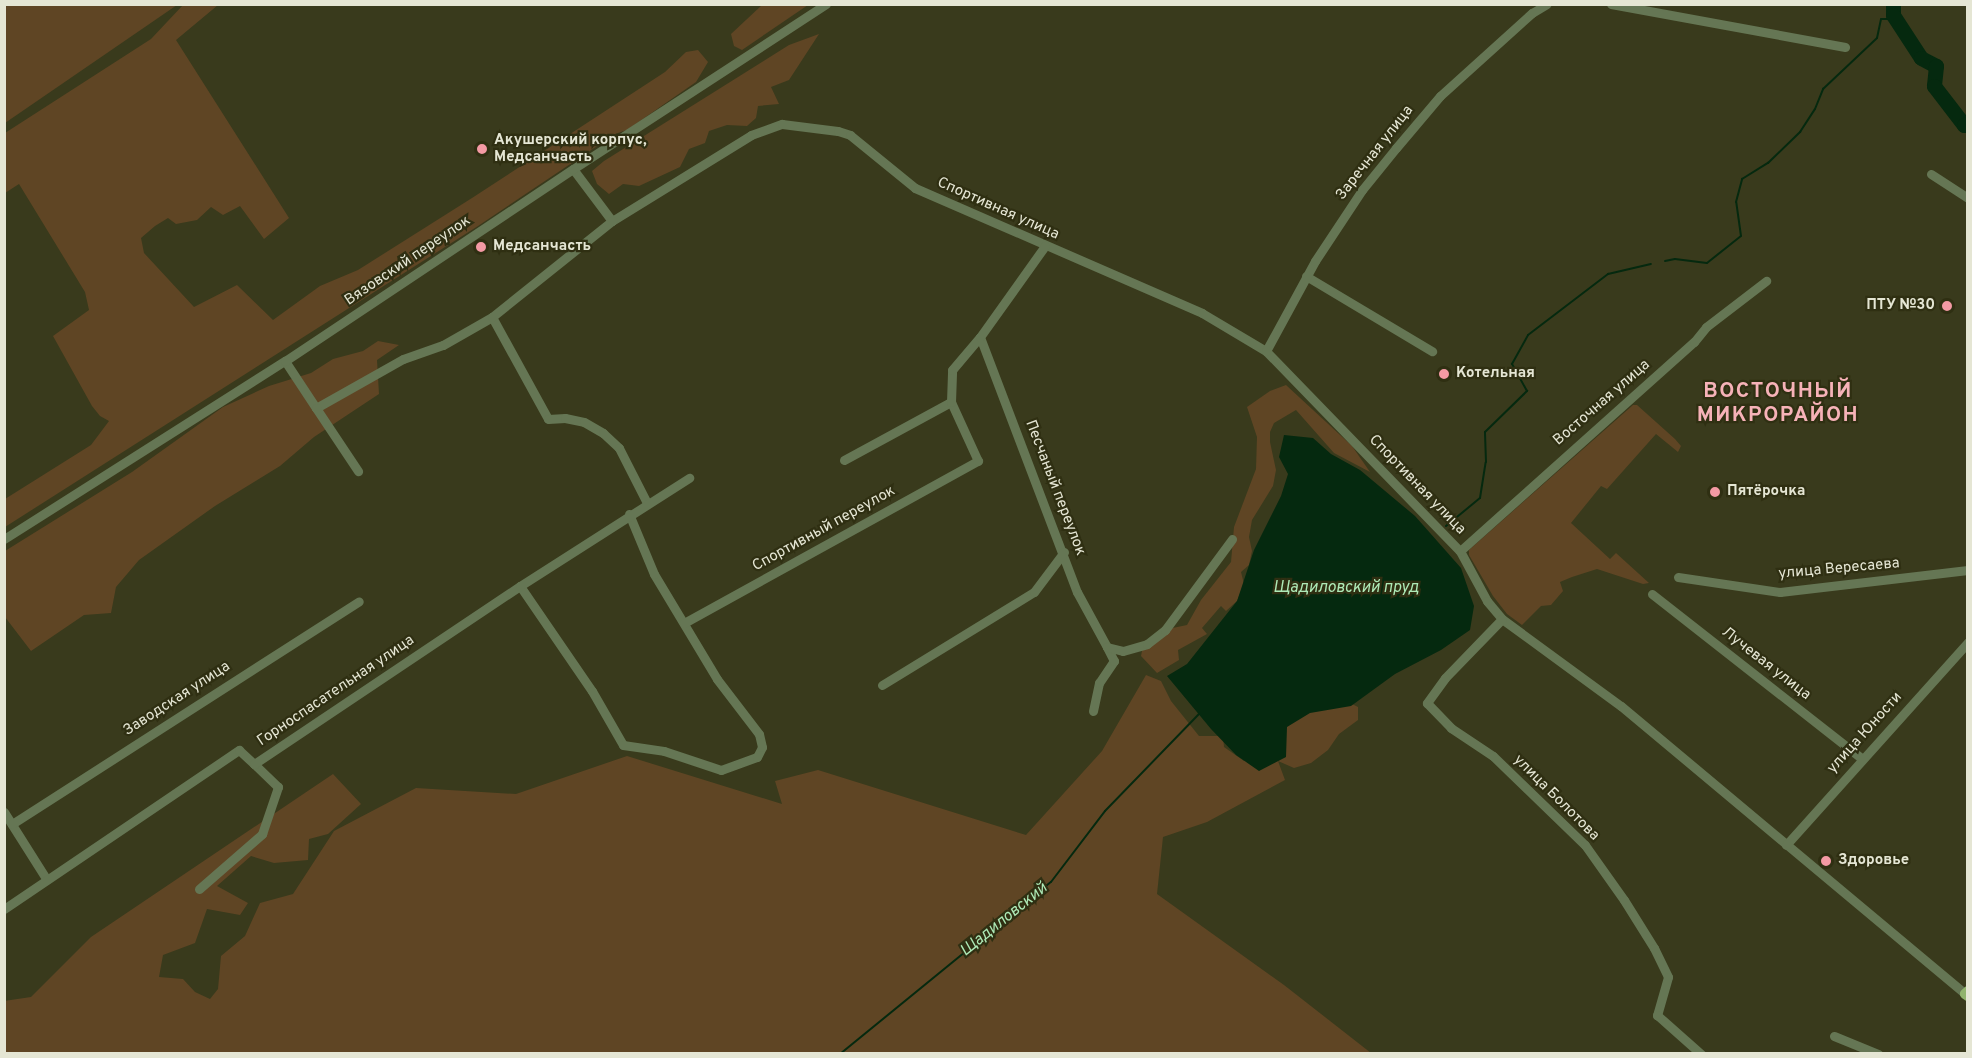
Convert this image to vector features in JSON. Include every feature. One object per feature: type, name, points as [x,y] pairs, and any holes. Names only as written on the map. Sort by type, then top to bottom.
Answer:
[{"type":"street","name":"Вязовский переулок","points":[[4,539],[285,361],[826,4]]},
{"type":"street","name":"Заречная улица","points":[[1266,351],[1306,276],[1362,190],[1440,96],[1533,13],[1547,4]]},
{"type":"street","points":[[1611,4],[1845,47]]},
{"type":"street","name":"Спортивная улица","points":[[612,221],[751,135],[782,124],[838,131],[850,135],[915,188],[1202,313],[1266,351],[1460,551],[1487,601],[1502,619],[1621,706],[1967,994]]},
{"type":"street","points":[[316,408],[403,359],[443,345],[492,317],[612,221],[573,169]]},
{"type":"street","points":[[1931,174],[1968,198]]},
{"type":"street","points":[[844,459],[951,402],[952,370],[980,337],[1045,246]]},
{"type":"street","points":[[1306,276],[1432,351]]},
{"type":"street","name":"Восточная улица","points":[[1460,551],[1694,342],[1706,327],[1766,281]]},
{"type":"street","points":[[492,317],[548,419],[565,418],[584,422],[603,433],[619,448],[647,503]]},
{"type":"street","name":"Песчаный переулок","points":[[980,337],[1064,552],[1077,592],[1107,647]]},
{"type":"street","points":[[285,361],[358,471]]},
{"type":"street","name":"Спортивный переулок","points":[[684,623],[978,461],[951,402]]},
{"type":"street","name":"Горноспасательная улица","points":[[4,909],[239,750],[254,764],[629,514],[689,478]]},
{"type":"street","points":[[520,586],[592,691],[623,745],[664,751],[721,770],[757,757],[762,747],[759,734],[745,712],[717,679],[654,574],[629,514]]},
{"type":"street","points":[[1107,647],[1123,651],[1147,644],[1165,630],[1232,539]]},
{"type":"street","points":[[882,685],[1034,592],[1064,552]]},
{"type":"street","name":"улица Вересаева","points":[[1678,578],[1780,592],[1968,570]]},
{"type":"street","name":"Лучевая улица","points":[[1652,594],[1861,759]]},
{"type":"street","name":"Заводская улица","points":[[12,824],[359,600]]},
{"type":"street","name":"улица Болотова","points":[[1502,619],[1445,678],[1427,703],[1451,728],[1501,763],[1585,845],[1624,900],[1654,948],[1668,977],[1657,1015],[1701,1053]]},
{"type":"street","name":"улица Юности","points":[[1786,845],[1968,642]]},
{"type":"street","points":[[1093,711],[1099,683],[1114,662],[1107,647]]},
{"type":"street","points":[[200,889],[262,834],[278,788],[254,764]]},
{"type":"street","points":[[4,812],[46,880]]},
{"type":"street","points":[[1834,1036],[1878,1053]]},
{"type":"shaded area","points":[[5,4],[177,4],[177,5],[5,123]]},
{"type":"shaded area","points":[[183,5],[218,5],[176,40],[289,218],[264,239],[240,206],[223,215],[211,207],[197,220],[176,224],[168,218],[155,226],[141,238],[144,253],[194,307],[237,285],[273,320],[320,286],[358,270],[472,198],[665,72],[686,52],[698,50],[708,62],[696,82],[627,130],[615,134],[478,226],[5,527],[5,499],[91,445],[109,421],[100,416],[92,406],[53,336],[89,310],[85,292],[19,184],[5,193],[5,133],[151,39]]},
{"type":"shaded area","points":[[762,5],[808,5],[742,50],[734,46],[731,34]]},
{"type":"shaded area","points":[[819,34],[789,80],[771,87],[779,104],[758,106],[756,118],[747,126],[727,125],[709,131],[705,143],[689,149],[680,167],[639,186],[623,184],[609,194],[597,184],[592,171],[604,161],[789,45]]},
{"type":"shaded area","points":[[378,341],[399,345],[377,360],[379,394],[314,437],[280,466],[215,506],[139,560],[116,587],[111,613],[84,615],[31,651],[5,617],[5,551],[132,472],[223,407],[269,386],[311,373],[333,359],[363,351]]},
{"type":"shaded area","points":[[1286,385],[1352,446],[1370,472],[1334,453],[1296,410],[1274,423],[1270,432],[1276,470],[1273,486],[1252,520],[1249,537],[1252,551],[1249,565],[1241,572],[1244,584],[1237,601],[1226,611],[1221,606],[1202,628],[1207,634],[1178,650],[1179,660],[1157,673],[1141,656],[1143,646],[1168,629],[1187,625],[1201,600],[1231,562],[1234,527],[1256,469],[1257,437],[1247,407],[1270,391]]},
{"type":"shaded area","points":[[1633,405],[1637,405],[1675,439],[1681,446],[1678,452],[1656,434],[1607,489],[1601,486],[1571,523],[1610,559],[1616,553],[1649,583],[1643,584],[1597,569],[1572,577],[1560,582],[1563,591],[1551,605],[1541,606],[1522,625],[1507,614],[1493,596],[1469,555],[1469,550]]},
{"type":"shaded area","points":[[1146,675],[1161,681],[1171,701],[1199,736],[1223,736],[1224,747],[1244,761],[1273,732],[1336,696],[1358,707],[1358,720],[1339,734],[1328,750],[1311,763],[1294,768],[1278,761],[1285,780],[1207,822],[1163,837],[1157,894],[1284,985],[1371,1053],[5,1054],[4,1001],[31,997],[91,937],[333,774],[361,804],[328,834],[309,839],[308,860],[274,863],[251,856],[217,886],[248,903],[240,915],[207,909],[195,943],[163,955],[159,977],[183,979],[195,992],[210,999],[218,989],[221,956],[245,936],[260,903],[293,894],[334,831],[416,788],[516,794],[627,756],[782,804],[775,781],[818,770],[1026,835],[1102,751]]},
{"type":"water","name":"Щадиловский пруд","points":[[1284,435],[1313,438],[1331,454],[1360,470],[1415,516],[1461,568],[1474,606],[1470,630],[1441,650],[1395,674],[1351,706],[1310,713],[1287,727],[1286,757],[1259,771],[1236,755],[1167,676],[1187,664],[1237,601],[1254,550],[1281,496],[1288,474],[1279,457]]},
{"type":"waterway","points":[[1893,4],[1893,15],[1921,58],[1936,66],[1934,86],[1964,125],[1968,124]]},
{"type":"waterway","name":"Щадиловский","points":[[1665,261],[1675,259],[1707,263],[1741,236],[1736,202],[1742,179],[1768,163],[1800,132],[1815,109],[1823,89],[1877,38],[1881,19],[1897,19]]},
{"type":"waterway","name":"Щадиловский","points":[[1446,526],[1480,498],[1486,462],[1485,432],[1527,391],[1512,364],[1528,335],[1608,274],[1651,264]]},
{"type":"waterway","name":"Щадиловский","points":[[840,1054],[1051,882],[1105,811],[1199,714]]},
{"type":"place","name":"Акушерский корпус, Медсанчасть","points":[[482,149]]},
{"type":"place","name":"Медсанчасть","points":[[481,247]]},
{"type":"place","name":"ПТУ №30","points":[[1947,306]]},
{"type":"place","name":"Котельная","points":[[1444,374]]},
{"type":"place","name":"Пятёрочка","points":[[1715,492]]},
{"type":"place","name":"Здоровье","points":[[1826,861]]},
{"type":"district","name":"ВОСТОЧНЫЙ МИКРОРАЙОН","points":[[1778,404]]}]
